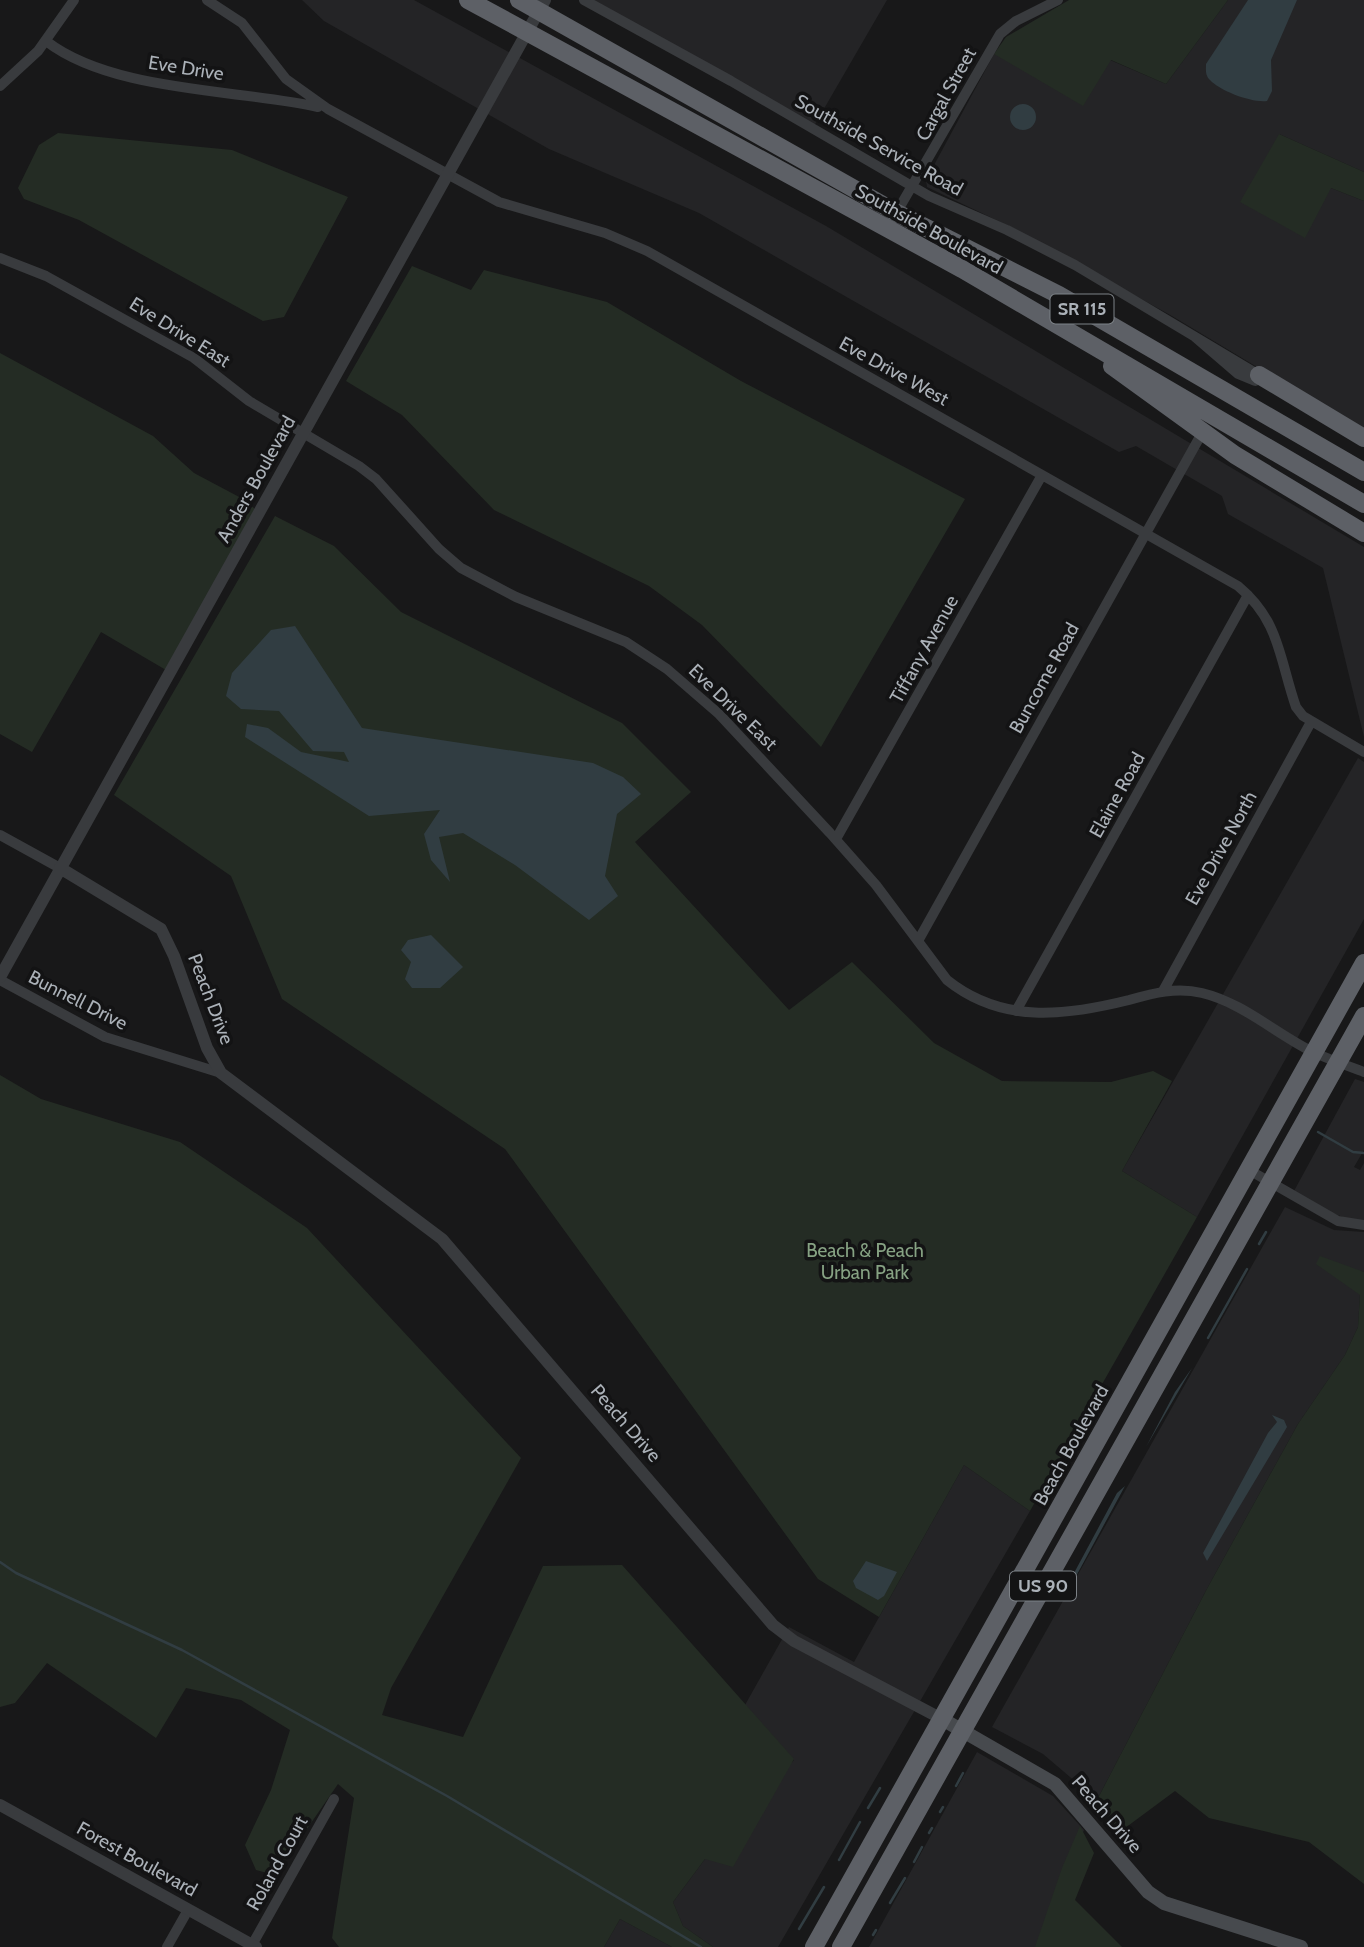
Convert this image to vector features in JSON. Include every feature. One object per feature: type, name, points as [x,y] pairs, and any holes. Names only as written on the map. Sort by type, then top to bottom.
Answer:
[{"type":"highway","name":"Southside Boulevard","points":[[468,0],[892,221],[1059,295],[1364,472]]},
{"type":"highway","name":"Southside Boulevard","points":[[519,0],[542,6],[1050,321],[1160,382],[1364,504]]},
{"type":"highway","points":[[1050,321],[1202,433],[1273,480],[1364,533]]},
{"type":"highway","points":[[1259,375],[1364,438]]},
{"type":"highway","points":[[1264,412],[1364,457]]},
{"type":"highway","name":"Beach Boulevard","points":[[814,1947],[1364,963]]},
{"type":"highway","name":"US 90","points":[[841,1947],[1364,1016]]},
{"type":"main road","name":"Peach Drive","points":[[942,1719],[1055,1784],[1148,1892],[1164,1903],[1301,1947]]},
{"type":"street","points":[[0,86],[46,41],[74,0]]},
{"type":"street","points":[[207,0],[242,23],[286,79],[328,109]]},
{"type":"street","name":"Southside Service Road","points":[[584,0],[914,186],[929,197],[1007,230],[1075,265],[1259,375]]},
{"type":"street","name":"Cargal Street","points":[[892,221],[1000,34],[1016,21],[1052,1]]},
{"type":"street","name":"Anders Boulevard","points":[[0,978],[542,6]]},
{"type":"street","name":"Eve Drive","points":[[46,41],[72,59],[115,74],[328,109]]},
{"type":"street","name":"Eve Drive West","points":[[328,109],[511,207],[605,233],[648,251],[1145,533],[1248,595],[1269,621],[1296,707],[1311,722],[1364,752]]},
{"type":"street","name":"Eve Drive East","points":[[0,258],[46,276],[194,358],[249,401],[376,479],[439,549],[461,568],[516,597],[626,642],[667,669],[719,714],[836,839],[877,885],[947,980],[960,990],[985,1004],[1016,1011],[1065,1013],[1163,991],[1189,991],[1217,998],[1314,1052],[1364,1072]]},
{"type":"street","name":"Buncome Road","points":[[918,941],[1202,433]]},
{"type":"street","name":"Tiffany Avenue","points":[[836,839],[1042,475]]},
{"type":"street","name":"Elaine Road","points":[[1016,1011],[1248,595]]},
{"type":"street","name":"Eve Drive North","points":[[1163,991],[1311,722]]},
{"type":"street","name":"Peach Drive","points":[[0,835],[161,929],[174,956],[207,1048],[221,1073],[442,1238],[773,1625],[794,1641],[942,1719]]},
{"type":"street","name":"Bunnell Drive","points":[[0,978],[105,1037],[221,1073]]},
{"type":"street","points":[[1249,1170],[1338,1221],[1364,1225]]},
{"type":"street","points":[[1097,1442],[1117,1454]]},
{"type":"street","name":"Roland Court","points":[[254,1946],[334,1799]]},
{"type":"street","name":"Forest Boulevard","points":[[0,1805],[254,1946]]},
{"type":"street","points":[[167,1947],[188,1910]]},
{"type":"shaded area","points":[[302,0],[414,0],[826,226],[1364,547],[1364,737],[1323,568],[1228,514],[1222,496],[1136,446],[1119,452],[699,213],[549,149],[324,21]]},
{"type":"shaded area","points":[[588,0],[887,0],[814,126]]},
{"type":"shaded area","points":[[1228,0],[1364,0],[1364,172],[1279,134],[1331,188],[1364,201],[1364,431],[1172,316],[1013,228],[927,187],[926,180],[994,54],[1110,60],[1166,84]]},
{"type":"shaded area","points":[[1248,0],[1297,0],[1271,60],[1272,91],[1267,101],[1253,100],[1228,92],[1208,78],[1206,72],[1206,64]]},
{"type":"shaded area","points":[[1023,104],[1032,108],[1036,117],[1032,126],[1023,130],[1014,126],[1010,117],[1014,108]]},
{"type":"shaded area","points":[[295,626],[362,728],[593,763],[623,777],[641,794],[617,814],[605,876],[618,896],[589,920],[515,865],[463,833],[439,837],[450,882],[431,860],[424,834],[440,810],[369,816],[245,737],[247,724],[268,728],[301,752],[349,762],[344,752],[313,751],[279,711],[241,709],[226,696],[232,673],[271,630]]},
{"type":"shaded area","points":[[1358,758],[1364,762],[1364,919],[1197,1217],[1122,1171]]},
{"type":"shaded area","points":[[431,935],[463,967],[440,988],[412,988],[405,979],[411,962],[401,950],[408,940]]},
{"type":"shaded area","points":[[1355,1079],[1364,1082],[1364,1150],[1354,1167],[1360,1170],[1364,1163],[1364,1221],[1348,1219],[1327,1211],[1294,1191]]},
{"type":"shaded area","points":[[1285,1207],[1334,1230],[1364,1232],[1364,1272],[1353,1270],[1360,1295],[1358,1327],[1345,1355],[1298,1424],[1209,1585],[1097,1800],[1043,1754],[992,1727]]},
{"type":"shaded area","points":[[1192,1368],[1146,1447],[1175,1392]]},
{"type":"shaded area","points":[[1272,1415],[1284,1420],[1287,1427],[1207,1561],[1203,1553],[1268,1433],[1277,1422]]},
{"type":"shaded area","points":[[964,1465],[1030,1511],[778,1947],[713,1947],[683,1926],[673,1902],[705,1859],[794,1760],[745,1705],[789,1627],[854,1662]]},
{"type":"shaded area","points":[[1125,1486],[1074,1580],[1059,1601],[1117,1493]]},
{"type":"shaded area","points":[[866,1561],[897,1572],[884,1596],[878,1600],[856,1588],[853,1581]]},
{"type":"shaded area","points":[[977,1752],[1053,1796],[1084,1830],[1053,1903],[1038,1947],[869,1947]]},
{"type":"shaded area","points":[[620,1919],[672,1947],[604,1947]]},
{"type":"green space","points":[[1069,0],[1228,0],[1166,84],[1111,60],[1083,106],[994,54],[1006,37]]},
{"type":"green space","points":[[58,133],[232,150],[348,197],[284,317],[263,321],[79,220],[24,199],[18,188],[39,145]]},
{"type":"green space","points":[[1279,134],[1364,172],[1364,201],[1331,188],[1305,238],[1240,202]]},
{"type":"green space","points":[[412,266],[471,290],[484,270],[607,302],[741,381],[965,499],[821,747],[702,625],[649,586],[494,510],[402,415],[346,381]]},
{"type":"green space","points":[[0,353],[153,436],[194,473],[243,499],[255,509],[166,670],[101,632],[32,752],[0,734]]},
{"type":"green space","name":"Beach & Peach Urban Park","points":[[275,516],[334,546],[401,612],[622,723],[691,792],[635,842],[789,1010],[852,962],[934,1043],[1002,1081],[1111,1082],[1153,1071],[1172,1081],[1122,1171],[1197,1217],[1030,1511],[964,1465],[879,1617],[818,1579],[505,1149],[282,999],[231,876],[114,795]]},
{"type":"green space","points":[[0,1075],[41,1099],[180,1142],[307,1228],[521,1458],[391,1688],[382,1715],[463,1737],[543,1566],[622,1565],[794,1759],[733,1867],[705,1859],[673,1902],[683,1926],[713,1947],[672,1947],[620,1919],[604,1947],[339,1947],[332,1938],[354,1798],[338,1784],[275,1875],[256,1870],[245,1845],[271,1790],[290,1730],[241,1700],[186,1688],[156,1738],[47,1663],[15,1703],[0,1707]]},
{"type":"green space","points":[[1320,1256],[1364,1272],[1364,1884],[1309,1842],[1209,1818],[1175,1791],[1117,1834],[1097,1800],[1209,1585],[1298,1424],[1345,1355],[1358,1327],[1360,1295],[1316,1264]]},
{"type":"green space","points":[[1080,1826],[1094,1853],[1075,1900],[1122,1947],[1035,1947],[1062,1868]]},
{"type":"waterway","points":[[1318,1132],[1353,1152],[1364,1153]]},
{"type":"waterway","points":[[1259,1244],[1266,1232]]},
{"type":"waterway","points":[[1208,1338],[1247,1269]]},
{"type":"waterway","points":[[0,1562],[16,1573],[182,1650],[447,1796],[701,1947]]},
{"type":"waterway","points":[[956,1786],[963,1773]]},
{"type":"waterway","points":[[868,1808],[880,1788]]},
{"type":"waterway","points":[[940,1812],[943,1807]]},
{"type":"waterway","points":[[839,1860],[860,1822]]},
{"type":"waterway","points":[[929,1833],[932,1828]]},
{"type":"waterway","points":[[914,1862],[922,1847]]},
{"type":"waterway","points":[[890,1903],[905,1878]]},
{"type":"waterway","points":[[799,1929],[824,1887]]},
{"type":"waterway","points":[[873,1935],[876,1930]]}]
